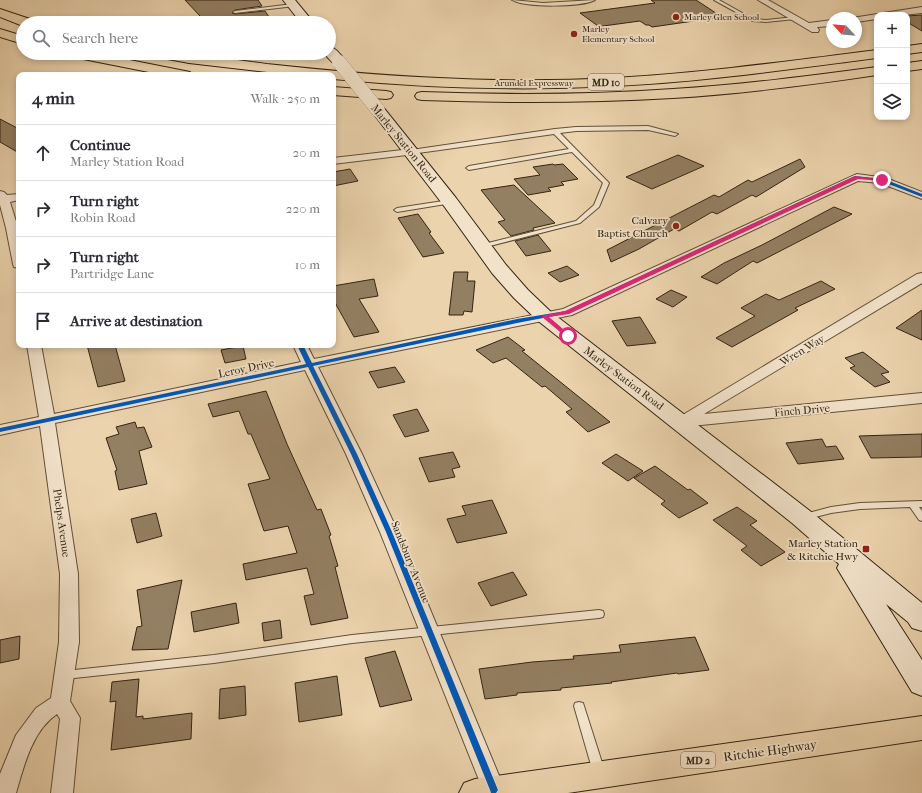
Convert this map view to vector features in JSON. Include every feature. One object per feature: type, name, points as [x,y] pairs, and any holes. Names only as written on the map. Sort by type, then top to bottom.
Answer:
[{"type":"main road","points":[[291,3],[302,16]]},
{"type":"main road","points":[[0,13],[16,19]]},
{"type":"main road","points":[[0,33],[16,38]]},
{"type":"main road","points":[[910,50],[922,48]]},
{"type":"main road","name":"Arundel Expressway","points":[[336,75],[397,81],[512,83],[614,82],[712,74],[874,54]]},
{"type":"main road","name":"Marley Station Road","points":[[336,58],[450,202],[510,282],[544,316],[802,518],[918,615],[922,621]]},
{"type":"main road","points":[[109,60],[170,72]]},
{"type":"main road","name":"Arundel Expressway","points":[[196,60],[305,72]]},
{"type":"main road","points":[[910,67],[922,66]]},
{"type":"main road","name":"Arundel Expressway","points":[[336,91],[405,96],[539,98],[670,94],[756,87],[874,71]]},
{"type":"main road","name":"Marley Station Road","points":[[839,550],[922,684]]},
{"type":"main road","name":"Ritchie Highway","points":[[485,792],[922,728]]},
{"type":"street","points":[[762,0],[811,28],[826,24]]},
{"type":"street","points":[[907,12],[922,10]]},
{"type":"street","points":[[862,18],[874,16]]},
{"type":"street","points":[[336,160],[411,152]]},
{"type":"street","name":"Leroy Drive","points":[[0,430],[566,312],[857,177],[882,180],[922,196]]},
{"type":"street","points":[[16,197],[1,198],[16,253]]},
{"type":"street","name":"Wren Way","points":[[681,422],[922,277]]},
{"type":"street","name":"Phelps Avenue","points":[[35,348],[47,420],[69,574],[70,610],[65,675],[60,702]]},
{"type":"street","name":"Sandsbury Avenue","points":[[302,348],[360,468],[389,532],[429,631],[485,792]]},
{"type":"street","name":"Finch Drive","points":[[681,422],[922,398]]},
{"type":"street","points":[[5,793],[10,770],[30,731],[43,714],[60,702],[70,718],[62,793]]},
{"type":"lane","points":[[514,0],[534,3],[567,4],[593,0]]},
{"type":"lane","points":[[716,0],[752,20],[766,22],[795,18]]},
{"type":"lane","points":[[235,12],[291,3]]},
{"type":"lane","points":[[411,152],[456,147],[576,129],[648,128],[675,134]]},
{"type":"lane","points":[[482,246],[554,230],[578,222],[597,206],[606,183],[555,131]]},
{"type":"lane","points":[[469,168],[573,150]]},
{"type":"lane","points":[[397,210],[450,202]]},
{"type":"lane","points":[[802,518],[831,510],[860,506],[918,504],[922,518]]},
{"type":"lane","points":[[65,675],[214,659],[352,639],[599,614]]},
{"type":"lane","points":[[579,706],[599,775]]},
{"type":"building","points":[[185,0],[258,0],[262,6],[235,10],[232,13],[265,11],[268,16],[200,16]]},
{"type":"building","points":[[651,0],[696,0],[722,17],[652,27],[640,21],[598,26],[580,13],[655,3]]},
{"type":"building","points":[[922,15],[922,31],[910,24],[910,16]]},
{"type":"building","points":[[0,119],[16,127],[16,151],[0,142]]},
{"type":"building","points":[[678,155],[704,166],[652,189],[626,177]]},
{"type":"building","points":[[800,159],[805,167],[756,197],[752,195],[717,214],[712,212],[679,231],[674,229],[639,249],[611,262],[607,250],[714,195],[719,197],[748,180],[752,182]]},
{"type":"building","points":[[563,164],[578,179],[561,182],[564,185],[548,188],[551,191],[528,195],[514,179],[540,175],[533,167]]},
{"type":"building","points":[[350,169],[358,181],[336,185],[336,171]]},
{"type":"building","points":[[514,185],[555,223],[533,228],[534,230],[511,236],[498,222],[505,220],[481,190]]},
{"type":"building","points":[[834,207],[852,214],[757,263],[753,261],[717,284],[701,277],[724,263]]},
{"type":"building","points":[[418,214],[431,232],[429,233],[444,253],[423,257],[398,218]]},
{"type":"building","points":[[538,235],[551,251],[526,256],[515,241]]},
{"type":"building","points":[[567,266],[579,275],[560,282],[548,273]]},
{"type":"building","points":[[454,272],[468,272],[467,281],[475,281],[472,312],[464,311],[463,315],[449,315]]},
{"type":"building","points":[[374,279],[378,296],[359,299],[379,332],[354,337],[336,304],[336,285]]},
{"type":"building","points":[[821,281],[835,289],[795,308],[798,310],[732,347],[716,338],[755,316],[741,308],[766,294],[779,300]]},
{"type":"building","points":[[671,290],[687,297],[673,307],[656,299]]},
{"type":"building","points":[[922,310],[922,340],[896,328]]},
{"type":"building","points":[[640,317],[656,343],[627,346],[612,321]]},
{"type":"building","points":[[508,337],[525,350],[522,351],[610,422],[588,432],[566,412],[572,409],[545,386],[542,387],[506,358],[493,363],[476,350]]},
{"type":"building","points":[[88,348],[116,348],[125,381],[98,387]]},
{"type":"building","points":[[243,348],[246,359],[225,363],[221,350]]},
{"type":"building","points":[[863,352],[889,372],[881,374],[890,382],[875,387],[850,368],[855,366],[845,358]]},
{"type":"building","points":[[395,367],[405,382],[378,388],[369,372]]},
{"type":"building","points":[[266,391],[287,444],[317,510],[321,509],[331,535],[329,536],[338,566],[335,567],[348,618],[311,625],[304,596],[314,594],[307,568],[246,580],[243,564],[297,553],[288,526],[264,531],[248,484],[270,479],[251,434],[248,434],[239,411],[213,417],[208,404]]},
{"type":"building","points":[[417,409],[429,431],[405,437],[393,415]]},
{"type":"building","points":[[135,422],[137,428],[144,427],[152,447],[139,451],[147,484],[119,490],[115,471],[117,470],[106,438],[119,434],[116,427]]},
{"type":"building","points":[[922,434],[922,457],[871,458],[859,436]]},
{"type":"building","points":[[822,439],[826,447],[836,446],[844,459],[798,464],[786,443]]},
{"type":"building","points":[[453,452],[460,467],[452,469],[455,477],[429,482],[419,458]]},
{"type":"building","points":[[616,454],[643,471],[628,481],[602,463]]},
{"type":"building","points":[[655,466],[708,503],[679,518],[661,504],[665,501],[634,478]]},
{"type":"building","points":[[492,500],[507,533],[457,543],[447,519],[466,515],[462,506]]},
{"type":"building","points":[[737,507],[757,521],[750,525],[785,552],[761,566],[741,550],[747,546],[713,520]]},
{"type":"building","points":[[156,513],[162,536],[137,543],[131,519]]},
{"type":"building","points":[[513,572],[527,595],[491,606],[478,583]]},
{"type":"building","points":[[182,580],[168,649],[132,650],[137,627],[142,626],[137,590]]},
{"type":"building","points":[[236,603],[239,623],[194,632],[191,612]]},
{"type":"building","points":[[280,620],[282,638],[264,641],[262,623]]},
{"type":"building","points":[[20,636],[19,659],[0,663],[0,640]]},
{"type":"building","points":[[695,637],[709,670],[561,688],[561,690],[517,693],[517,695],[485,699],[479,669],[532,662],[574,659],[573,656],[621,652],[619,645]]},
{"type":"building","points":[[395,651],[412,700],[380,707],[365,658]]},
{"type":"building","points":[[337,676],[342,715],[299,722],[295,683]]},
{"type":"building","points":[[139,679],[136,717],[143,716],[143,719],[192,713],[191,739],[111,750],[116,701],[110,702],[112,682]]},
{"type":"building","points":[[245,686],[246,715],[219,719],[220,689]]},
{"type":"cycle path","points":[[0,430],[517,321],[567,312],[857,177],[882,180],[922,196]]},
{"type":"cycle path","points":[[301,348],[354,454],[389,532],[494,790]]},
{"type":"place","name":"Marley Glen School","points":[[676,17]]},
{"type":"place","name":"Marley Elementary School","points":[[574,34]]},
{"type":"place","name":"Calvary Baptist Church","points":[[676,226]]},
{"type":"place","name":"Marley Station & Ritchie Hwy","points":[[866,549]]},
{"type":"route","points":[[568,336],[544,316],[566,312],[857,177],[882,180]]}]
